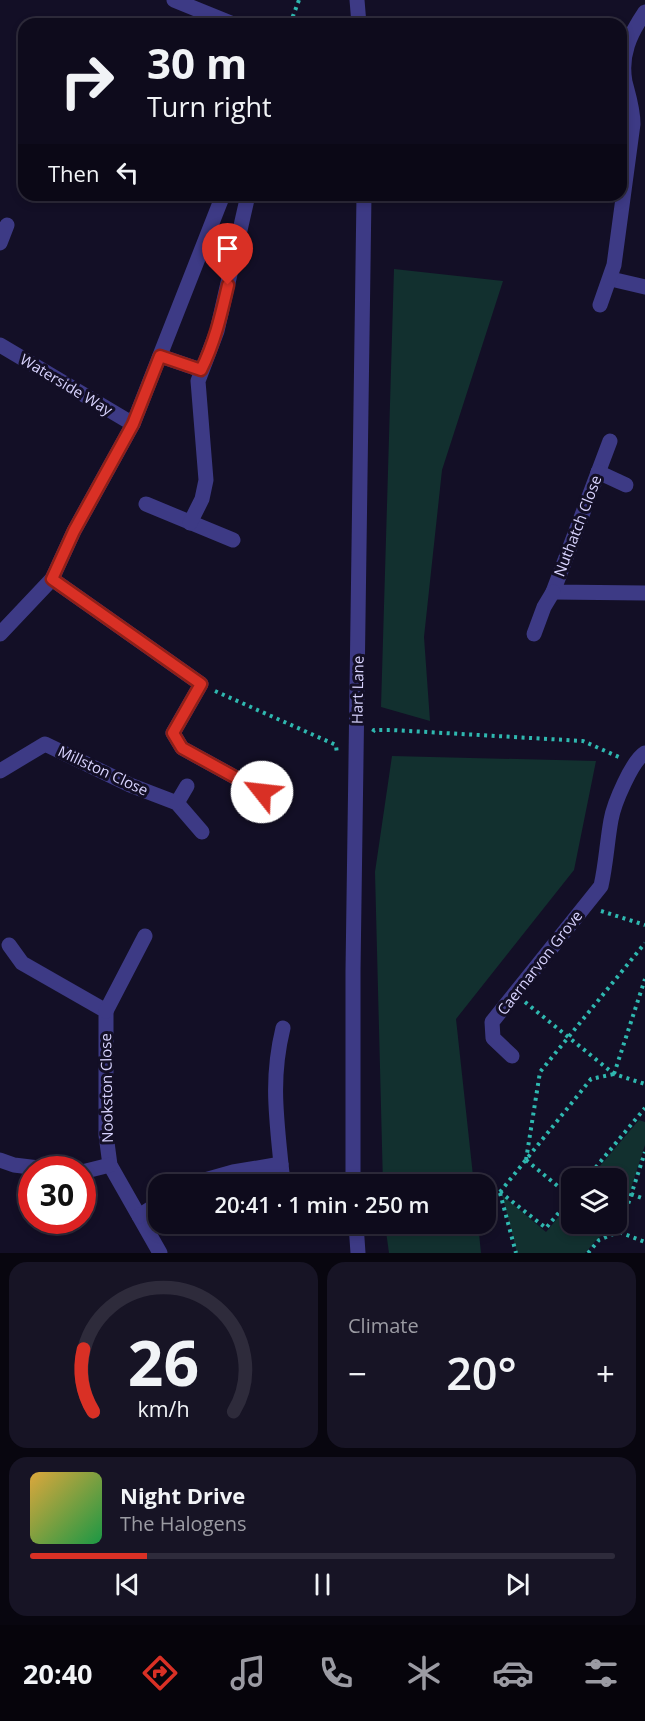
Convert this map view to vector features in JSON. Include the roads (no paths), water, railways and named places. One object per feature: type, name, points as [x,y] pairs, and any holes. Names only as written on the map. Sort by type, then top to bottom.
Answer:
[{"type":"street","points":[[174,0],[218,18]]},
{"type":"street","points":[[357,0],[358,18]]},
{"type":"street","points":[[627,45],[634,28],[645,12]]},
{"type":"street","points":[[627,84],[633,113],[639,123],[627,191]]},
{"type":"street","points":[[0,634],[52,579],[74,531],[133,424],[221,201]]},
{"type":"street","points":[[190,523],[199,507],[206,480],[198,389],[201,370],[217,331],[247,201]]},
{"type":"street","name":"Hart Lane","points":[[353,1174],[353,971],[364,201]]},
{"type":"street","points":[[600,305],[611,279],[625,201]]},
{"type":"street","points":[[0,243],[8,225]]},
{"type":"street","points":[[611,279],[645,287]]},
{"type":"street","name":"Waterside Way","points":[[0,345],[133,424]]},
{"type":"street","points":[[160,356],[201,370]]},
{"type":"street","name":"Nuthatch Close","points":[[610,441],[553,592],[645,594]]},
{"type":"street","points":[[598,472],[626,485]]},
{"type":"street","points":[[146,504],[233,540]]},
{"type":"street","points":[[52,579],[201,684],[173,733],[177,741],[182,748],[262,792]]},
{"type":"street","points":[[534,634],[544,607],[553,592]]},
{"type":"street","name":"Millston Close","points":[[0,771],[45,744],[130,785],[177,803],[202,832]]},
{"type":"street","name":"Caernarvon Grove","points":[[512,1056],[493,1038],[492,1022],[601,886],[606,867],[612,817],[633,763],[645,753]]},
{"type":"street","points":[[177,803],[187,786]]},
{"type":"street","name":"Nookston Close","points":[[145,936],[106,1011],[106,1135],[110,1165],[160,1253]]},
{"type":"street","points":[[9,945],[22,963],[106,1011]]},
{"type":"street","points":[[282,1174],[274,1087],[277,1052],[284,1028]]},
{"type":"street","points":[[0,1160],[18,1165]]},
{"type":"street","points":[[226,1174],[281,1164]]},
{"type":"street","name":"Nookston Close","points":[[96,1168],[110,1165]]},
{"type":"street","points":[[140,1216],[148,1211]]},
{"type":"street","points":[[357,1234],[358,1253]]}]
